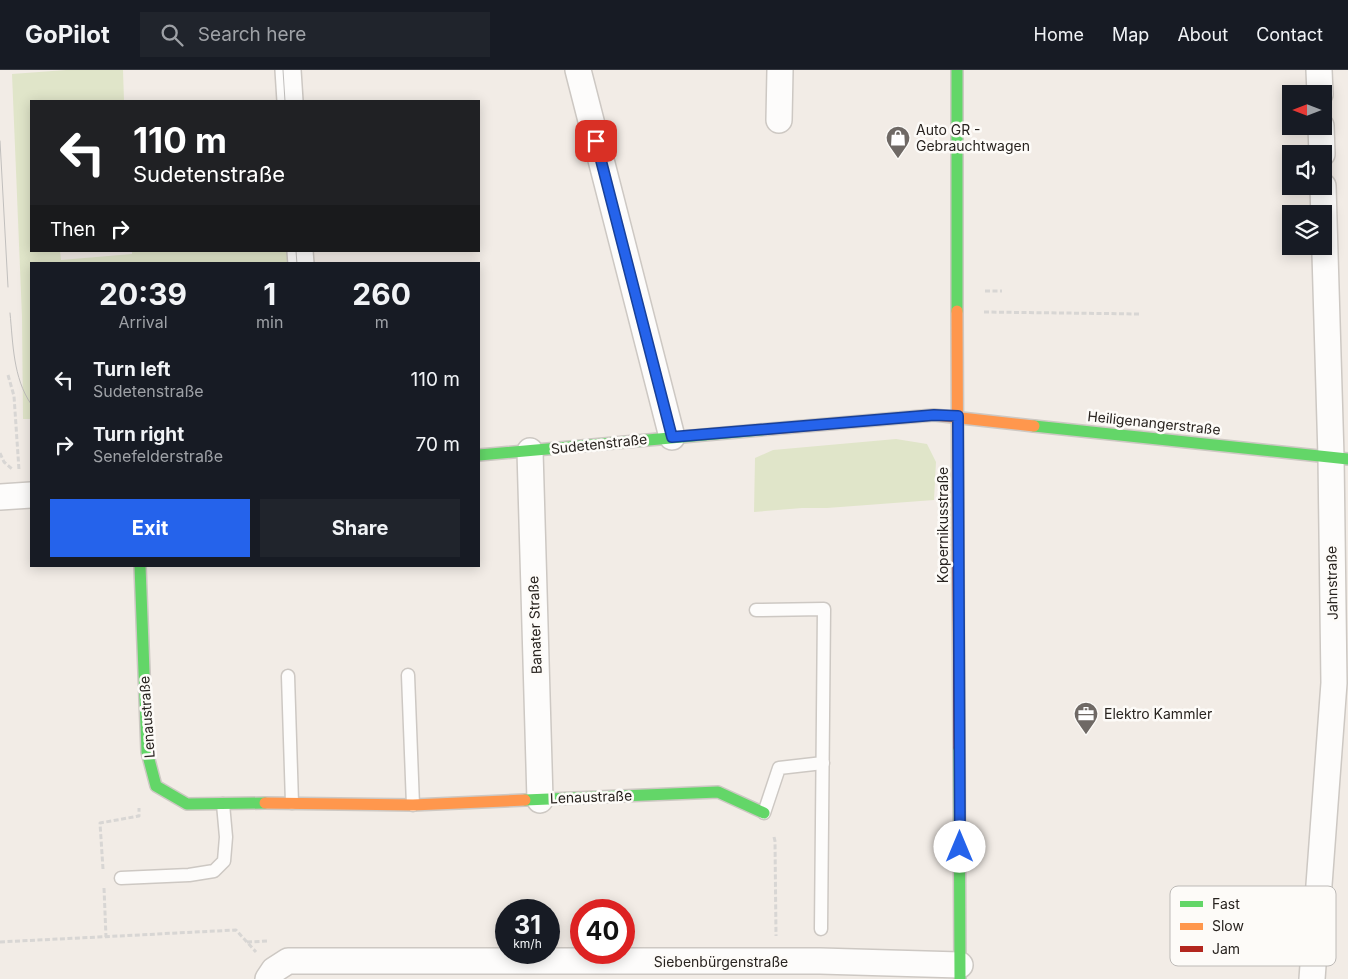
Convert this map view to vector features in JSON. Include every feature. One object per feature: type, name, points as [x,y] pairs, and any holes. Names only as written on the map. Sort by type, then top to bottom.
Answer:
[{"type":"street","points":[[288,70],[290,100]]},
{"type":"street","points":[[578,70],[672,437]]},
{"type":"street","points":[[779,120],[780,70]]},
{"type":"street","name":"Kopernikusstraße","points":[[958,70],[956,139],[960,972]]},
{"type":"street","points":[[1319,70],[1320,85]]},
{"type":"street","name":"Jahnstraße","points":[[1319,886],[1334,683],[1339,458],[1324,195]]},
{"type":"street","name":"Sudetenstraße","points":[[480,455],[934,415],[958,416]]},
{"type":"street","name":"Heiligenangerstraße","points":[[958,416],[1339,458]]},
{"type":"street","name":"Banater Straße","points":[[530,451],[540,800]]},
{"type":"street","points":[[0,497],[30,495]]},
{"type":"street","name":"Lenaustraße","points":[[140,567],[147,752],[156,786],[188,804],[413,805],[718,792],[764,814]]},
{"type":"street","name":"Siebenbürgenstraße","points":[[271,975],[288,961],[775,961],[960,972]]},
{"type":"street","name":"Jahnstraße","points":[[1312,979],[1313,966]]},
{"type":"lane","points":[[756,610],[824,609],[821,929]]},
{"type":"lane","points":[[408,674],[413,805]]},
{"type":"lane","points":[[288,676],[292,803]]},
{"type":"lane","points":[[764,814],[779,768],[823,763]]},
{"type":"lane","points":[[121,878],[189,875],[214,871],[224,861],[226,837],[223,804]]},
{"type":"path","points":[[957,312],[1140,314]]},
{"type":"path","points":[[0,453],[4,462],[19,476],[14,396],[8,375]]},
{"type":"path","points":[[103,870],[100,823],[139,816],[138,794],[156,786]]},
{"type":"path","points":[[764,814],[775,841],[775,961]]},
{"type":"path","points":[[103,880],[106,937]]},
{"type":"path","points":[[0,942],[236,930],[271,975]]},
{"type":"green space","points":[[66,70],[123,70],[124,100],[30,100],[30,252],[60,252],[61,260],[132,254],[132,252],[291,252],[292,262],[30,262],[30,419],[23,419],[22,317],[12,74]]},
{"type":"green space","points":[[896,439],[927,444],[936,462],[934,500],[754,512],[755,458],[773,450]]},
{"type":"tram line","points":[[283,70],[285,100]]},
{"type":"tram line","points":[[0,141],[8,287]]},
{"type":"tram line","points":[[296,252],[297,262]]},
{"type":"tram line","points":[[10,313],[17,372],[30,402]]},
{"type":"traffic: fast","points":[[957,70],[957,311]]},
{"type":"traffic: fast","points":[[1034,426],[1348,459]]},
{"type":"traffic: fast","points":[[480,455],[771,429]]},
{"type":"traffic: fast","points":[[140,567],[147,752],[156,786],[187,804],[265,803]]},
{"type":"traffic: fast","points":[[959,748],[960,979]]},
{"type":"traffic: fast","points":[[525,800],[718,792],[764,813]]},
{"type":"traffic: slow","points":[[957,311],[958,565]]},
{"type":"traffic: slow","points":[[771,429],[934,415],[1034,426]]},
{"type":"traffic: slow","points":[[265,803],[413,805],[525,800]]},
{"type":"traffic: jam","points":[[958,565],[959,748]]},
{"type":"place","name":"Auto GR - Gebrauchtwagen","points":[[898,159]]},
{"type":"place","name":"Elektro Kammler","points":[[1086,735]]},
{"type":"route","points":[[596,141],[672,437],[934,415],[958,416],[960,847]]}]
